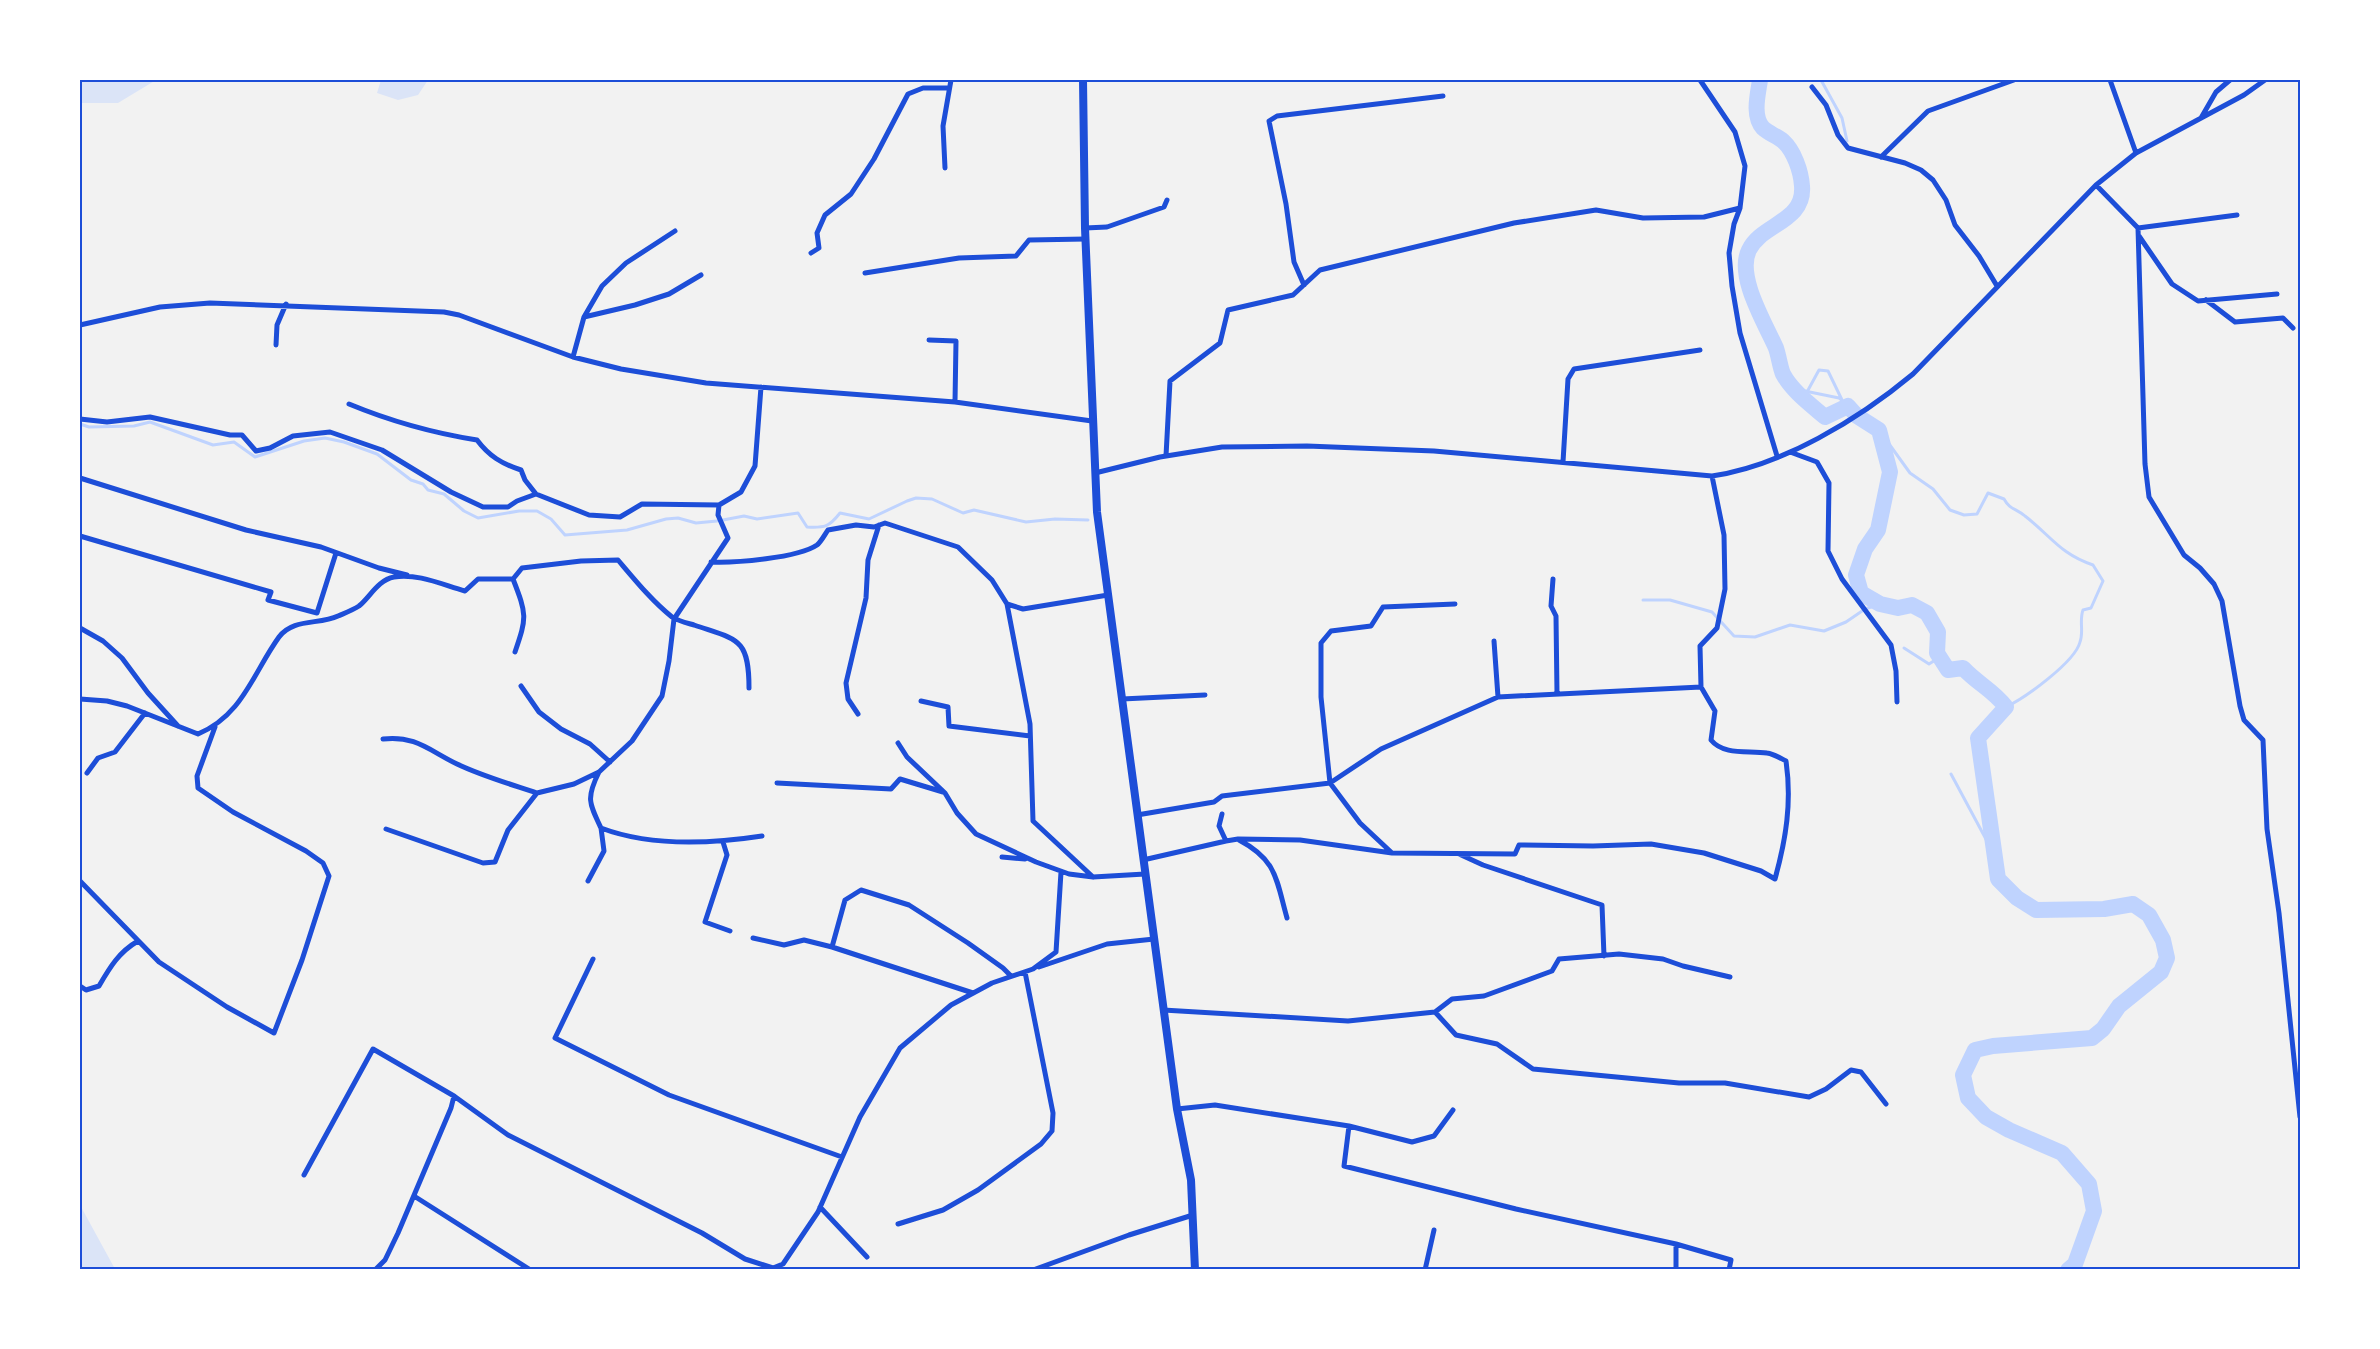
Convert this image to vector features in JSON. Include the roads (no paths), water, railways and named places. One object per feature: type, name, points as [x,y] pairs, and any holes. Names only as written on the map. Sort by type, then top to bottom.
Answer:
[{"type":"main road","points":[[1083,80],[1085,228],[1097,512],[1163,1010],[1177,1109],[1191,1180],[1195,1269]]},
{"type":"street","points":[[945,168],[943,126],[951,80]]},
{"type":"street","points":[[1700,80],[1735,132],[1745,166],[1740,208],[1734,224],[1729,253],[1732,286],[1740,333],[1777,456]]},
{"type":"street","points":[[1881,157],[1928,111],[2014,80]]},
{"type":"street","points":[[2110,80],[2136,153]]},
{"type":"street","points":[[2200,119],[2216,92],[2230,80]]},
{"type":"street","points":[[1095,473],[1166,456],[1222,447],[1318,446],[1405,449],[1712,476],[1753,467],[1843,423],[1884,398],[1912,374],[2096,185],[2136,153],[2244,95],[2265,80]]},
{"type":"street","points":[[1812,87],[1826,105],[1838,135],[1848,148],[1921,170],[1933,180],[1946,200],[1955,225],[1979,256],[1996,286]]},
{"type":"street","points":[[810,254],[819,248],[817,233],[825,215],[851,194],[874,159],[908,94],[923,88],[949,88]]},
{"type":"street","points":[[1304,285],[1294,262],[1286,204],[1269,121],[1277,116],[1443,96]]},
{"type":"street","points":[[2096,185],[2138,231],[2172,284],[2198,301],[2277,294]]},
{"type":"street","points":[[1085,228],[1107,227],[1164,207],[1167,200]]},
{"type":"street","points":[[1166,456],[1170,381],[1220,343],[1228,310],[1293,295],[1320,270],[1514,223],[1596,210],[1643,218],[1704,216],[1740,208]]},
{"type":"street","points":[[2138,231],[2237,214]]},
{"type":"street","points":[[573,357],[584,317],[602,286],[626,263],[675,231]]},
{"type":"street","points":[[2138,231],[2146,487],[2149,497],[2184,555],[2214,584],[2222,601],[2244,720],[2263,740],[2267,829],[2279,913],[2301,1117]]},
{"type":"street","points":[[865,273],[959,258],[1016,256],[1029,240],[1086,239]]},
{"type":"street","points":[[584,317],[669,294],[701,275]]},
{"type":"street","points":[[2206,300],[2235,322],[2283,318],[2293,328]]},
{"type":"street","points":[[80,325],[160,307],[210,303],[286,304],[444,312],[459,315],[573,357],[621,369],[706,383],[955,402],[1092,421]]},
{"type":"street","points":[[276,345],[277,325],[286,304]]},
{"type":"street","points":[[929,340],[956,341],[955,402]]},
{"type":"street","points":[[1563,462],[1568,380],[1574,369],[1700,350]]},
{"type":"street","points":[[349,404],[382,418],[424,427],[433,433],[477,440],[488,454],[520,470],[536,494],[589,515],[620,518],[642,504],[718,505],[741,492],[755,466],[761,387]]},
{"type":"street","points":[[80,419],[107,422],[150,417],[230,435],[242,435],[256,451],[270,448],[293,436],[330,432],[382,450],[452,492],[483,507],[508,507],[536,494]]},
{"type":"street","points":[[1789,451],[1816,462],[1829,483],[1828,551],[1842,579],[1891,645],[1896,671],[1897,702]]},
{"type":"street","points":[[1143,860],[1238,839],[1300,840],[1392,853],[1515,854],[1519,845],[1651,844],[1704,853],[1775,879],[1785,842],[1788,816],[1789,784],[1786,760],[1770,753],[1727,750],[1717,747],[1711,740],[1714,711],[1701,687],[1700,646],[1717,628],[1725,589],[1724,536],[1712,476]]},
{"type":"street","points":[[80,478],[246,530],[293,539],[379,568],[465,591],[478,579],[513,579]]},
{"type":"street","points":[[383,739],[398,737],[426,746],[457,764],[537,793],[573,784],[599,772],[632,741],[662,696],[674,619],[728,538],[718,515],[718,505]]},
{"type":"street","points":[[711,562],[742,561],[793,553],[817,545],[828,530],[856,525],[874,527],[885,523],[958,547],[992,579],[1007,604],[1030,736],[1033,821],[1093,877]]},
{"type":"street","points":[[858,714],[848,699],[846,683],[866,598],[868,560],[879,525]]},
{"type":"street","points":[[80,536],[271,592],[268,600],[317,613],[336,553]]},
{"type":"street","points":[[513,579],[522,568],[618,560],[651,598],[674,619],[735,639],[744,650],[749,666],[749,688]]},
{"type":"street","points":[[80,881],[159,962],[177,976],[274,1033],[306,950],[329,876],[323,863],[306,851],[233,812],[198,788],[197,776],[215,727],[249,690],[280,635],[293,626],[335,618],[359,606],[374,589],[391,578],[411,576]]},
{"type":"street","points":[[513,579],[523,603],[525,622],[515,652]]},
{"type":"street","points":[[1553,579],[1551,606],[1556,616],[1557,694]]},
{"type":"street","points":[[1007,604],[1023,609],[1108,595]]},
{"type":"street","points":[[1392,853],[1360,823],[1330,783],[1321,697],[1321,643],[1331,632],[1348,628],[1371,627],[1383,607],[1455,604]]},
{"type":"street","points":[[80,628],[103,641],[122,657],[148,693],[179,727]]},
{"type":"street","points":[[1494,641],[1498,697]]},
{"type":"street","points":[[521,686],[539,712],[561,729],[590,744],[610,762]]},
{"type":"street","points":[[1137,815],[1214,801],[1222,796],[1330,783],[1381,749],[1498,697],[1701,687]]},
{"type":"street","points":[[1122,699],[1205,695]]},
{"type":"street","points":[[80,699],[107,701],[198,734],[215,727]]},
{"type":"street","points":[[921,701],[948,707],[949,726],[1030,736]]},
{"type":"street","points":[[87,773],[98,758],[115,752],[145,713]]},
{"type":"street","points":[[898,743],[907,757],[945,793],[957,813],[976,834],[1036,862],[1069,874],[1093,877],[1145,874]]},
{"type":"street","points":[[588,881],[604,852],[601,828],[589,804],[592,786],[599,772]]},
{"type":"street","points":[[777,783],[891,789],[900,779],[945,793]]},
{"type":"street","points":[[386,829],[483,862],[495,862],[508,830],[537,793]]},
{"type":"street","points":[[1222,813],[1219,826],[1226,841]]},
{"type":"street","points":[[601,828],[616,834],[666,841],[723,842],[762,836]]},
{"type":"street","points":[[1238,839],[1258,850],[1272,867],[1287,918]]},
{"type":"street","points":[[723,842],[727,855],[705,922],[730,931]]},
{"type":"street","points":[[1457,853],[1483,865],[1602,905],[1604,956]]},
{"type":"street","points":[[1002,857],[1036,862]]},
{"type":"street","points":[[1034,968],[1056,952],[1061,872]]},
{"type":"street","points":[[832,947],[845,900],[861,890],[909,906],[968,943],[1011,976]]},
{"type":"street","points":[[753,938],[784,945],[804,940],[973,993]]},
{"type":"street","points":[[304,1175],[374,1049],[454,1096],[508,1135],[702,1233],[745,1259],[773,1269],[783,1264],[820,1207],[860,1117],[900,1048],[951,1005],[1011,976],[1107,944],[1154,939]]},
{"type":"street","points":[[80,986],[86,990],[99,986],[123,950],[138,941]]},
{"type":"street","points":[[1163,1010],[1348,1021],[1435,1012],[1452,999],[1484,996],[1552,971],[1559,960],[1619,954],[1663,959],[1683,966],[1730,976]]},
{"type":"street","points":[[593,959],[555,1038],[669,1095],[842,1157]]},
{"type":"street","points":[[898,1224],[943,1210],[978,1190],[1041,1144],[1052,1131],[1053,1113],[1025,972]]},
{"type":"street","points":[[1435,1012],[1456,1035],[1497,1044],[1533,1069],[1678,1083],[1725,1083],[1809,1097],[1827,1089],[1851,1070],[1861,1072],[1886,1104]]},
{"type":"street","points":[[375,1269],[385,1260],[414,1196],[454,1096]]},
{"type":"street","points":[[1177,1109],[1215,1104],[1349,1126],[1412,1142],[1434,1137],[1453,1110]]},
{"type":"street","points":[[1349,1126],[1344,1166],[1516,1209],[1676,1244],[1731,1260],[1729,1269]]},
{"type":"street","points":[[414,1196],[529,1269]]},
{"type":"street","points":[[820,1207],[833,1224],[867,1257]]},
{"type":"street","points":[[1034,1269],[1193,1215]]},
{"type":"street","points":[[1425,1269],[1434,1230]]},
{"type":"street","points":[[1676,1244],[1676,1269]]},
{"type":"waterway","points":[[1760,80],[1757,105],[1760,123],[1765,130],[1783,141],[1790,150],[1794,156],[1802,186],[1797,208],[1763,234],[1749,250],[1746,261],[1749,286],[1776,348],[1782,371],[1791,386],[1825,417],[1848,406],[1857,416],[1879,430],[1890,472],[1878,530],[1865,549],[1856,575],[1861,593],[1880,604],[1898,608],[1912,605],[1927,613],[1938,632],[1937,653],[1948,670],[1963,668],[2006,707],[1978,738],[1998,879],[2017,898],[2036,910],[2104,909],[2133,904],[2149,915],[2163,940],[2167,958],[2161,972],[2119,1006],[2103,1029],[2092,1038],[1993,1046],[1975,1050],[1963,1075],[1968,1098],[1986,1117],[2009,1130],[2062,1153],[2089,1184],[2094,1211],[2075,1264],[2068,1270]]},
{"type":"waterway","points":[[1821,80],[1842,118],[1847,141]]},
{"type":"waterway","points":[[1807,392],[1819,370],[1828,371],[1843,402]]},
{"type":"waterway","points":[[1795,389],[1839,398],[1848,406]]},
{"type":"waterway","points":[[80,424],[89,427],[134,426],[150,422],[213,445],[234,442],[255,457],[304,441],[325,438],[344,442],[377,454],[411,480],[423,484],[428,490],[444,494],[464,511],[478,518],[519,511],[537,511],[551,519],[565,535],[627,530],[666,519],[678,518],[696,523],[717,521]]},
{"type":"waterway","points":[[1879,430],[1910,473],[1933,489],[1950,510],[1964,515],[1977,514],[1988,493],[2004,499],[2072,556],[2093,565],[2103,581],[2091,608],[2083,610],[2081,638],[2076,650],[2048,679],[2006,707]]},
{"type":"waterway","points":[[723,520],[744,516],[757,519],[798,513],[807,527],[818,527],[826,526],[840,513],[869,519],[916,498],[932,499],[963,513],[974,510],[1026,522],[1055,519],[1088,520]]},
{"type":"waterway","points":[[1643,600],[1670,600],[1712,612],[1734,636],[1755,637],[1790,625],[1824,631],[1846,622],[1865,609],[1880,604]]},
{"type":"waterway","points":[[1904,648],[1929,664],[1940,657]]},
{"type":"waterway","points":[[1951,774],[1995,856]]}]
